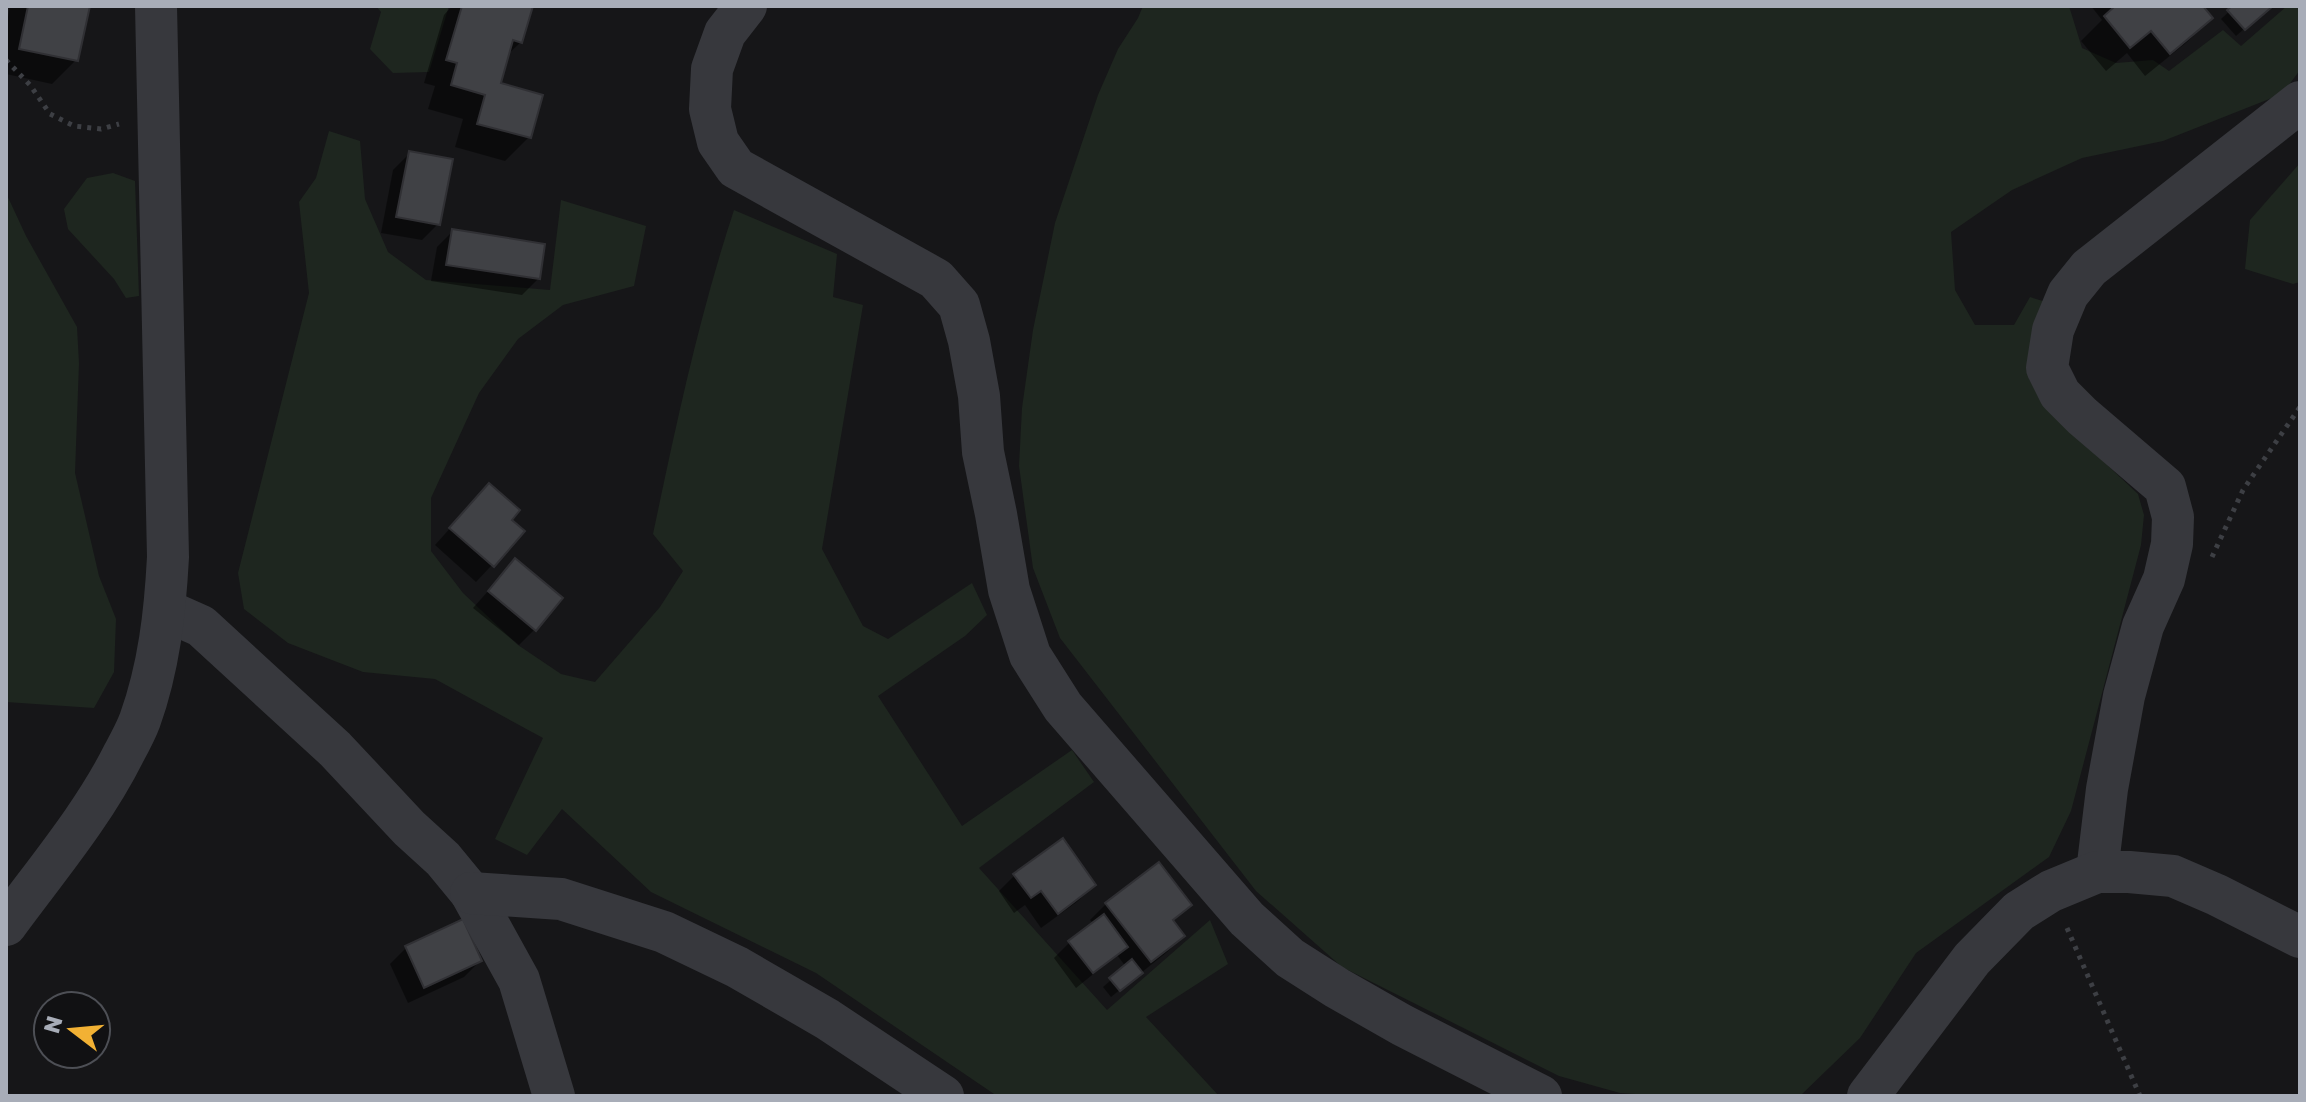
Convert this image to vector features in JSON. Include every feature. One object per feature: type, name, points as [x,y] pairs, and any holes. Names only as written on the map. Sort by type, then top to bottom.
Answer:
[{"type":"street","points":[[6,925],[96,803],[140,723],[157,663],[165,610],[168,557],[156,6]]},
{"type":"street","points":[[746,6],[725,33],[712,69],[710,109],[718,142],[736,168],[936,279],[959,305],[976,382],[983,452],[1009,590],[1030,655],[1063,707],[1247,919],[1290,958],[1402,1025],[1541,1096]]},
{"type":"street","points":[[2097,872],[2107,789],[2124,696],[2143,626],[2164,579],[2172,544],[2173,517],[2165,487],[2060,394],[2047,368],[2053,330],[2068,294],[2089,268],[2300,102]]},
{"type":"street","points":[[165,610],[201,626],[335,749],[409,828],[443,859],[471,893],[519,980],[554,1096]]},
{"type":"street","points":[[1868,1096],[1972,959],[2019,911],[2051,891],[2097,872],[2173,876],[2300,937]]},
{"type":"street","points":[[471,893],[561,899],[664,932],[737,967],[827,1019],[943,1096]]},
{"type":"path","points":[[6,60],[30,85],[50,114],[74,126],[101,129],[159,114]]},
{"type":"path","points":[[2206,571],[2243,490],[2300,407]]},
{"type":"path","points":[[2051,891],[2140,1096]]},
{"type":"shaded area","points":[[376,6],[449,6],[429,72],[393,73],[370,49],[381,12]]},
{"type":"shaded area","points":[[1143,6],[2069,6],[2082,48],[2116,63],[2153,60],[2169,71],[2223,30],[2241,46],[2287,6],[2300,6],[2300,70],[2282,94],[2163,141],[2082,158],[2012,190],[1951,232],[1955,290],[1975,325],[2014,325],[2030,297],[2046,302],[2029,354],[2029,379],[2052,413],[2138,494],[2144,515],[2141,545],[2071,811],[2049,857],[1916,953],[1860,1038],[1801,1095],[1665,1096],[1620,1093],[1559,1076],[1342,967],[1256,891],[1060,638],[1033,568],[1019,466],[1022,408],[1033,330],[1055,223],[1098,95],[1118,49]]},
{"type":"shaded area","points":[[329,131],[360,141],[365,199],[388,252],[426,280],[550,290],[561,200],[646,226],[634,286],[563,305],[518,339],[479,393],[431,498],[431,551],[463,593],[518,645],[561,674],[595,682],[660,607],[683,571],[653,534],[699,330],[734,210],[837,254],[833,297],[863,305],[822,549],[863,626],[888,639],[972,583],[987,615],[965,636],[878,696],[962,826],[1072,750],[1094,782],[979,868],[1107,1010],[1210,920],[1228,964],[1146,1017],[1219,1096],[997,1096],[816,973],[651,892],[562,809],[527,855],[495,839],[543,738],[435,679],[363,672],[288,643],[244,609],[238,573],[309,293],[299,202],[316,178]]},
{"type":"shaded area","points":[[2300,163],[2300,282],[2293,284],[2245,269],[2250,220]]},
{"type":"shaded area","points":[[113,173],[135,181],[139,296],[126,298],[114,279],[68,229],[64,209],[87,178]]},
{"type":"shaded area","points":[[6,193],[26,236],[77,327],[79,363],[75,473],[99,576],[116,619],[114,672],[94,708],[6,702]]},
{"type":"building","points":[[28,6],[90,6],[78,61],[19,49]]},
{"type":"building","points":[[462,6],[533,6],[522,43],[513,40],[501,83],[543,95],[531,138],[477,124],[485,95],[451,85],[457,63],[446,60]]},
{"type":"building","points":[[2115,6],[2203,6],[2213,18],[2170,54],[2151,31],[2130,48],[2104,16]]},
{"type":"building","points":[[2232,6],[2273,6],[2245,30],[2227,10]]},
{"type":"building","points":[[409,151],[453,159],[440,225],[396,217]]},
{"type":"building","points":[[452,229],[545,244],[540,279],[446,265]]},
{"type":"building","points":[[489,483],[520,510],[512,520],[525,531],[494,567],[449,528]]},
{"type":"building","points":[[515,558],[563,598],[536,631],[488,591]]},
{"type":"building","points":[[1063,838],[1096,885],[1058,914],[1041,891],[1031,898],[1013,874]]},
{"type":"building","points":[[1159,862],[1192,905],[1173,920],[1185,936],[1151,962],[1105,903]]},
{"type":"building","points":[[1104,914],[1128,947],[1093,973],[1068,941]]},
{"type":"building","points":[[463,919],[482,961],[424,988],[405,946]]},
{"type":"building","points":[[1132,959],[1143,973],[1120,991],[1109,978]]}]
